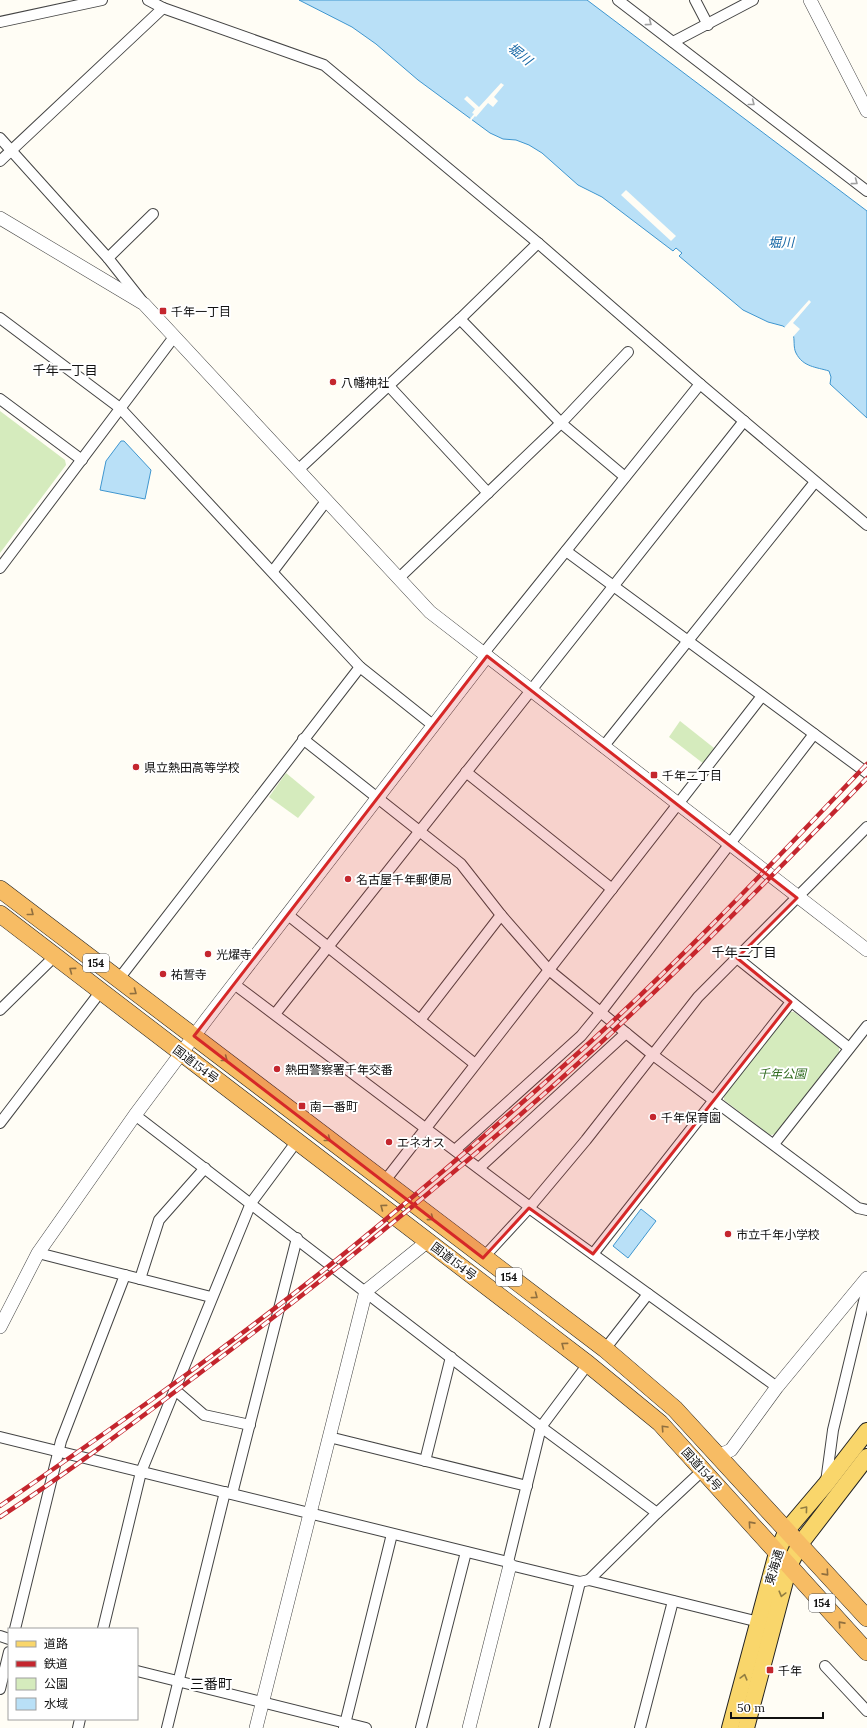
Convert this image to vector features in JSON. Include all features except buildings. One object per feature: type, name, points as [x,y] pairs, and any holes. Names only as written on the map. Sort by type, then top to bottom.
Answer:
[{"type":"highway","name":"国道154号","points":[[0,889],[483,1258],[605,1349],[675,1409],[867,1618]]},
{"type":"highway","name":"国道154号","points":[[0,914],[588,1364],[660,1423],[867,1652]]},
{"type":"main road","name":"東海通","points":[[730,1728],[777,1553],[787,1530],[826,1484],[867,1431]]},
{"type":"main road","name":"東海通","points":[[746,1728],[789,1566],[800,1544],[867,1457]]},
{"type":"street","points":[[0,22],[102,0]]},
{"type":"street","points":[[148,0],[163,8],[324,65],[538,244],[700,384],[867,525]]},
{"type":"street","points":[[618,0],[867,191]]},
{"type":"street","points":[[695,0],[708,24]]},
{"type":"street","points":[[673,42],[753,0]]},
{"type":"street","points":[[810,0],[865,104]]},
{"type":"street","points":[[0,161],[163,8]]},
{"type":"street","points":[[0,138],[108,258],[144,304],[299,469],[430,612],[797,898],[867,950]]},
{"type":"street","points":[[108,258],[153,214]]},
{"type":"street","points":[[0,218],[144,304]]},
{"type":"street","points":[[299,469],[538,244]]},
{"type":"street","points":[[0,318],[120,408],[273,571],[360,667],[434,726]]},
{"type":"street","points":[[460,319],[561,423],[625,478]]},
{"type":"street","points":[[0,568],[174,337]]},
{"type":"street","points":[[399,578],[561,423],[628,352]]},
{"type":"street","points":[[0,1327],[38,1253],[135,1115],[181,1053],[434,726],[485,655],[700,384]]},
{"type":"street","points":[[388,385],[488,493]]},
{"type":"street","points":[[0,400],[82,460]]},
{"type":"street","points":[[275,1014],[744,421]]},
{"type":"street","points":[[603,747],[815,482]]},
{"type":"street","points":[[273,571],[327,500]]},
{"type":"street","points":[[566,551],[867,773]]},
{"type":"street","points":[[118,980],[360,667]]},
{"type":"street","points":[[384,1182],[762,696]]},
{"type":"street","points":[[455,1150],[581,1036],[730,845],[814,734]]},
{"type":"street","points":[[303,739],[461,864],[501,915],[549,970],[600,1013],[653,1055],[858,1208],[867,1210]]},
{"type":"street","points":[[466,772],[612,889]]},
{"type":"street","points":[[483,1258],[530,1207],[586,1140],[698,997],[867,827]]},
{"type":"street","points":[[288,915],[475,1064]]},
{"type":"street","points":[[420,1020],[501,915]]},
{"type":"street","points":[[0,1010],[55,956]]},
{"type":"street","points":[[737,958],[849,1048]]},
{"type":"street","points":[[234,984],[593,1254],[777,1387]]},
{"type":"street","points":[[1,1119],[101,991]]},
{"type":"street","points":[[593,1254],[791,1002]]},
{"type":"street","points":[[774,1144],[867,1026]]},
{"type":"street","points":[[479,1168],[626,1033]]},
{"type":"street","points":[[135,1115],[366,1291],[541,1427],[657,1513]]},
{"type":"street","points":[[102,1628],[141,1472],[174,1389],[251,1203],[297,1141]]},
{"type":"street","points":[[140,1279],[160,1220],[205,1168]]},
{"type":"street","points":[[167,1728],[229,1493],[250,1425],[297,1238]]},
{"type":"street","points":[[256,1728],[366,1291],[428,1241]]},
{"type":"street","points":[[38,1253],[211,1297]]},
{"type":"street","points":[[15,1628],[59,1451],[125,1275]]},
{"type":"street","points":[[718,1456],[731,1450],[777,1387],[867,1278]]},
{"type":"street","points":[[826,1484],[833,1430],[867,1289]]},
{"type":"street","points":[[605,1349],[648,1294]]},
{"type":"street","points":[[425,1461],[451,1357]]},
{"type":"street","points":[[469,1728],[541,1427],[588,1364]]},
{"type":"street","points":[[174,1389],[204,1415],[250,1425]]},
{"type":"street","points":[[0,1437],[310,1513],[509,1564],[674,1601],[759,1622]]},
{"type":"street","points":[[329,1437],[527,1486]]},
{"type":"street","points":[[544,1728],[585,1581],[703,1470]]},
{"type":"street","points":[[344,1725],[392,1534]]},
{"type":"street","points":[[421,1728],[466,1552]]},
{"type":"street","points":[[640,1728],[674,1601]]},
{"type":"street","points":[[0,1689],[8,1656]]},
{"type":"street","points":[[825,1666],[867,1711]]},
{"type":"street","points":[[138,1671],[263,1702],[344,1725],[366,1728]]},
{"type":"highlighted area","points":[[487,656],[797,898],[737,958],[791,1002],[593,1254],[529,1208],[483,1258],[194,1036]]},
{"type":"green space","points":[[0,411],[65,460],[66,465],[0,553]]},
{"type":"green space","points":[[680,721],[714,748],[704,764],[669,737]]},
{"type":"green space","points":[[286,773],[315,797],[298,818],[269,797]]},
{"type":"green space","name":"千年公園","points":[[788,1012],[794,1012],[839,1047],[839,1053],[776,1134],[770,1135],[724,1100],[724,1094]]},
{"type":"water","name":"堀川","points":[[299,0],[587,0],[867,211],[867,418],[830,384],[831,377],[829,371],[810,366],[799,358],[795,351],[793,334],[783,326],[768,322],[743,310],[679,256],[682,253],[676,248],[673,251],[602,197],[578,185],[542,153],[529,145],[516,140],[503,139],[490,133],[418,80],[376,44],[352,27]]},
{"type":"water","points":[[121,441],[124,441],[151,470],[145,499],[100,490],[106,461]]},
{"type":"water","points":[[641,1209],[656,1221],[628,1258],[613,1246]]},
{"type":"pier","points":[[501,83],[504,85],[494,97],[498,101],[493,107],[488,103],[476,117],[475,116],[471,121],[469,120],[474,114],[472,113],[475,109],[464,99],[467,96],[479,107]]},
{"type":"pier","points":[[626,190],[676,236],[671,241],[621,195]]},
{"type":"pier","points":[[809,300],[811,302],[793,323],[800,329],[792,338],[783,329]]},
{"type":"railway","points":[[0,1506],[145,1405],[240,1335],[333,1262],[458,1159],[587,1045],[659,977],[730,907],[867,764]]},
{"type":"railway","points":[[0,1517],[102,1446],[302,1296],[499,1134],[594,1049],[664,983],[867,778]]},
{"type":"place","name":"千年一丁目","points":[[163,311]]},
{"type":"place","name":"八幡神社","points":[[333,382]]},
{"type":"place","name":"県立熱田高等学校","points":[[136,767]]},
{"type":"place","name":"千年二丁目","points":[[654,775]]},
{"type":"place","name":"名古屋千年郵便局","points":[[348,879]]},
{"type":"place","name":"光燿寺","points":[[208,954]]},
{"type":"place","name":"祐誓寺","points":[[163,974]]},
{"type":"place","name":"熱田警察署千年交番","points":[[277,1069]]},
{"type":"place","name":"南一番町","points":[[302,1106]]},
{"type":"place","name":"千年保育園","points":[[653,1117]]},
{"type":"place","name":"エネオス","points":[[389,1142]]},
{"type":"place","name":"市立千年小学校","points":[[728,1234]]},
{"type":"place","name":"千年","points":[[770,1670]]},
{"type":"district","name":"千年一丁目","points":[[65,370]]},
{"type":"district","name":"千年二丁目","points":[[744,952]]},
{"type":"district","name":"三番町","points":[[211,1684]]}]
